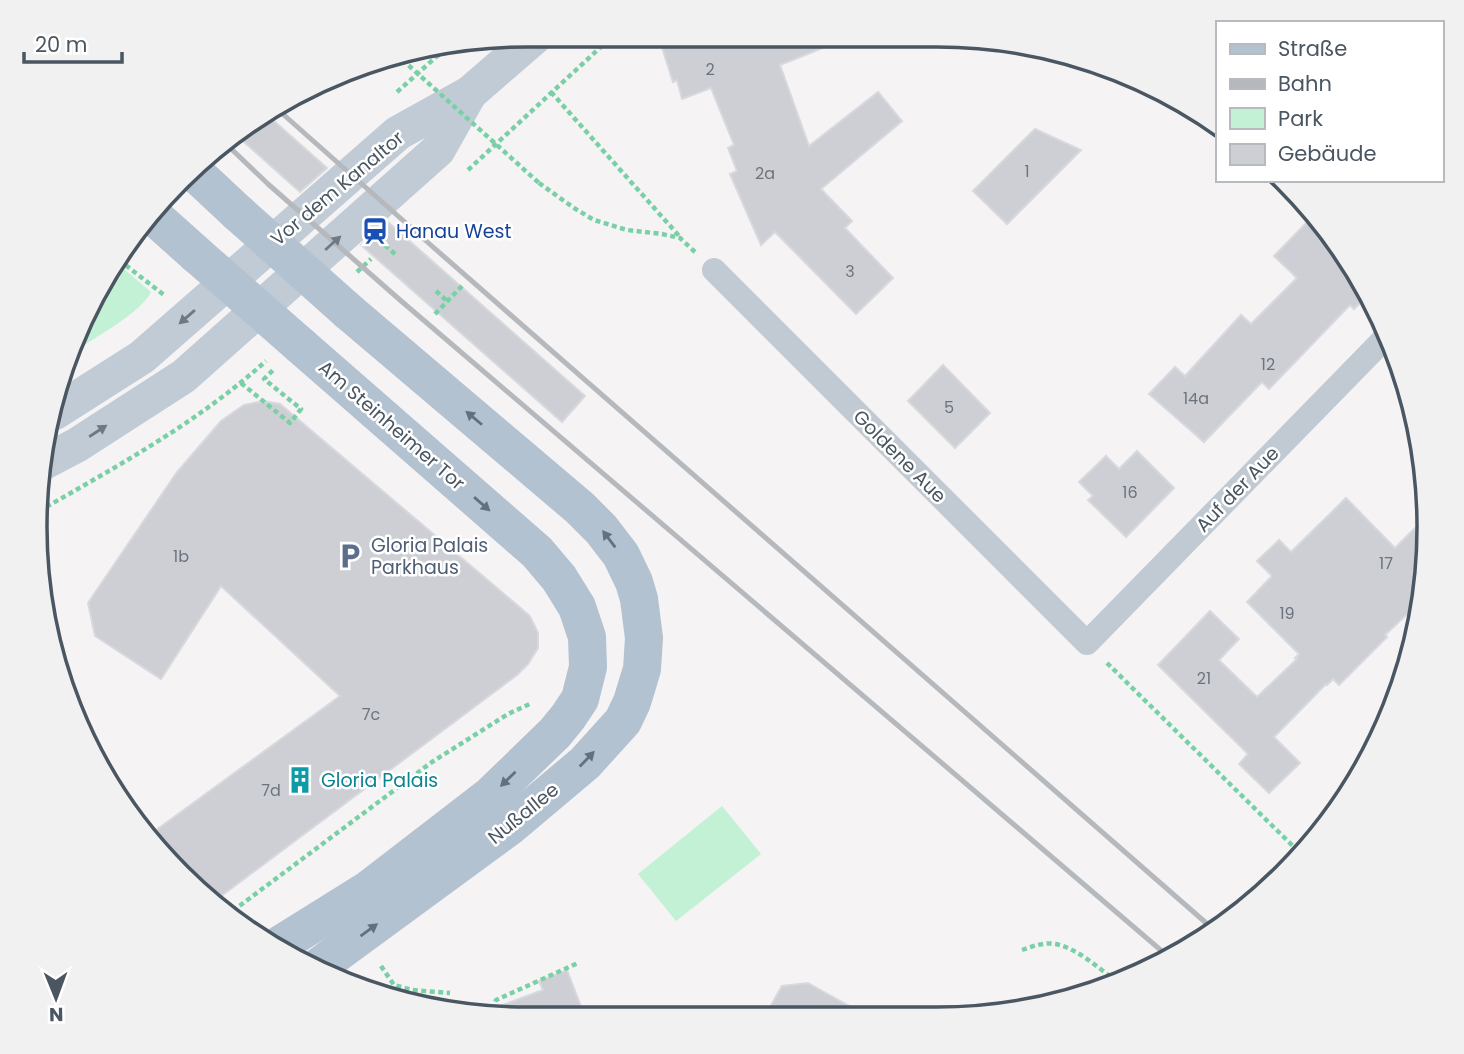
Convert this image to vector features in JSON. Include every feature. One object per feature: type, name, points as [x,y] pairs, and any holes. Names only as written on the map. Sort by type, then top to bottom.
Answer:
[{"type":"main road","points":[[470,93],[523,47]]},
{"type":"main road","name":"Vor dem Kanaltor","points":[[63,408],[142,357],[398,133],[470,93]]},
{"type":"main road","name":"Vor dem Kanaltor","points":[[52,458],[184,376],[438,150],[470,93]]},
{"type":"main road","name":"Nußallee","points":[[199,177],[349,312],[580,508],[621,555],[639,599],[644,638],[642,669],[623,721],[585,762],[509,827],[325,962]]},
{"type":"main road","name":"Am Steinheimer Tor","points":[[158,220],[197,255],[285,353],[537,552],[559,578],[577,607],[587,637],[588,667]]},
{"type":"main road","name":"Nußallee","points":[[285,941],[369,889],[491,795],[568,717],[580,699],[588,667]]},
{"type":"street","name":"Goldene Aue","points":[[714,270],[1087,643]]},
{"type":"street","name":"Auf der Aue","points":[[1087,643],[1380,343]]},
{"type":"path","points":[[468,170],[601,47]]},
{"type":"path","points":[[406,63],[539,183],[574,208],[594,220],[627,230],[680,238]]},
{"type":"path","points":[[551,92],[680,238],[714,270]]},
{"type":"path","points":[[385,245],[396,255]]},
{"type":"path","points":[[356,274],[375,255]]},
{"type":"path","points":[[125,265],[168,298]]},
{"type":"path","points":[[436,314],[462,286]]},
{"type":"path","points":[[436,291],[447,301]]},
{"type":"path","points":[[48,506],[144,451],[285,353]]},
{"type":"path","points":[[241,383],[290,423],[301,409],[269,383]]},
{"type":"path","points":[[1087,643],[1294,848]]},
{"type":"path","points":[[236,909],[432,762],[508,714],[542,699]]},
{"type":"path","points":[[1022,950],[1040,944],[1055,944],[1080,954],[1108,975]]},
{"type":"path","points":[[493,1006],[496,1000],[578,963]]},
{"type":"path","points":[[379,964],[394,985],[412,990],[450,993]]},
{"type":"green space","points":[[123,268],[151,292],[138,308],[83,346]]},
{"type":"green space","points":[[722,806],[761,854],[676,921],[638,874]]},
{"type":"building","points":[[662,47],[825,47],[780,65],[809,146],[878,92],[902,121],[821,189],[852,221],[845,228],[893,278],[856,314],[775,232],[761,245],[730,174],[737,171],[728,148],[734,145],[711,88],[682,99],[677,80],[673,82]]},
{"type":"building","points":[[273,120],[327,168],[300,192],[242,141]]},
{"type":"building","points":[[1035,129],[1081,150],[1007,224],[973,191]]},
{"type":"building","points":[[388,222],[585,396],[562,422],[361,245]]},
{"type":"building","points":[[1307,222],[1336,260],[1360,303],[1354,309],[1350,305],[1269,389],[1262,382],[1204,442],[1149,394],[1175,367],[1185,376],[1241,315],[1251,324],[1297,278],[1274,256]]},
{"type":"building","points":[[943,365],[990,413],[955,448],[908,401]]},
{"type":"building","points":[[263,401],[280,404],[530,616],[538,633],[538,648],[517,675],[221,896],[156,830],[340,696],[221,586],[161,679],[95,636],[88,603],[177,472],[221,421],[244,405]]},
{"type":"building","points":[[1137,451],[1174,488],[1126,537],[1088,500],[1093,496],[1079,482],[1106,456],[1119,469]]},
{"type":"building","points":[[1346,498],[1395,548],[1417,526],[1409,612],[1339,685],[1333,679],[1326,684],[1274,737],[1300,763],[1269,793],[1239,764],[1248,754],[1158,665],[1210,611],[1239,639],[1219,660],[1257,697],[1299,654],[1247,602],[1272,576],[1257,561],[1279,540],[1291,552]]},
{"type":"building","points":[[567,970],[581,1007],[500,1006],[543,990],[539,981]]},
{"type":"building","points":[[808,983],[851,1007],[770,1007],[782,986]]},
{"type":"railway","points":[[283,114],[1207,924]]},
{"type":"railway","points":[[231,149],[400,300],[1161,950]]},
{"type":"place","name":"Hanau West","points":[[375,231]]},
{"type":"place","name":"Gloria Palais Parkhaus","points":[[350,556]]},
{"type":"place","name":"Gloria Palais","points":[[300,780]]}]
